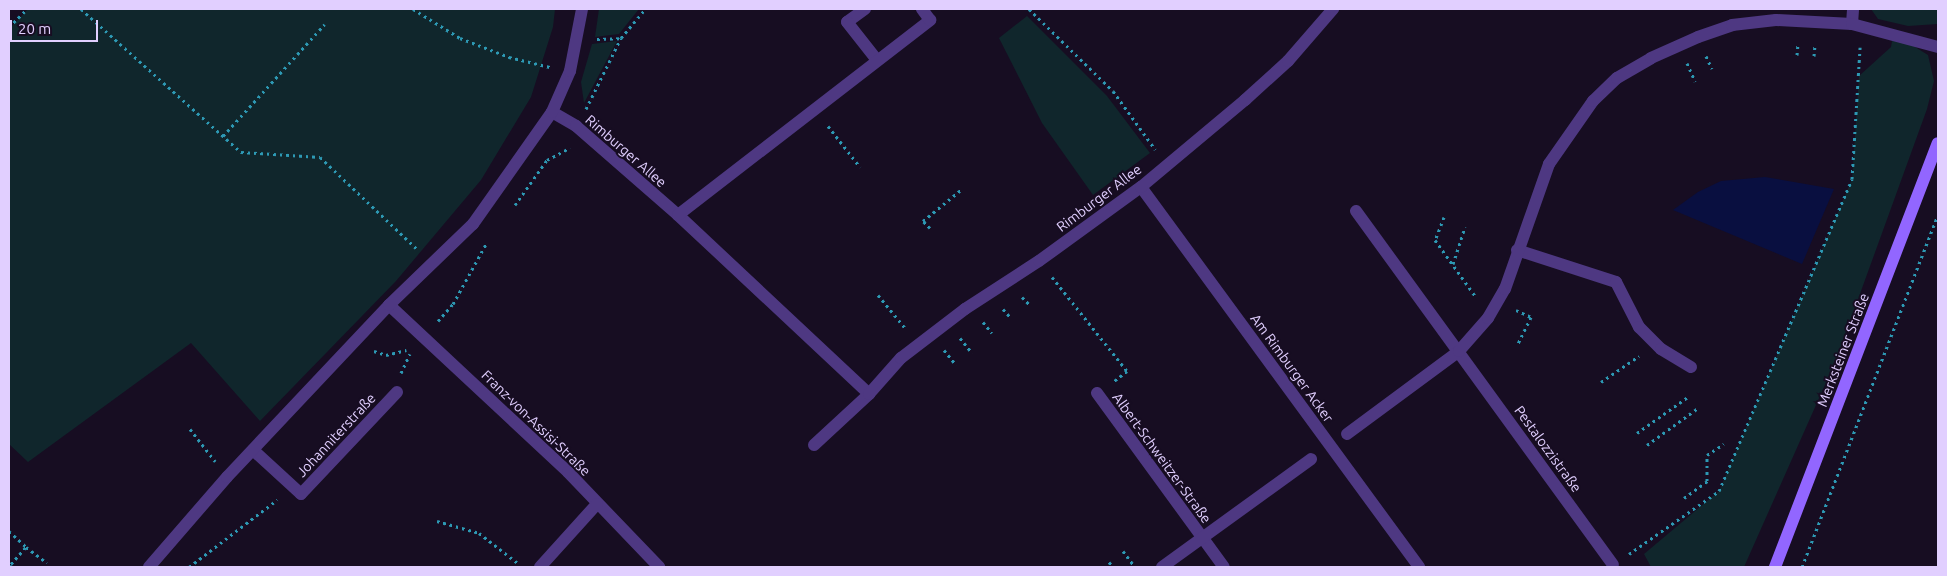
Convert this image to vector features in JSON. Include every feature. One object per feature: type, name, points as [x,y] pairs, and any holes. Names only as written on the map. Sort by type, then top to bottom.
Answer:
[{"type":"main road","name":"Merksteiner Straße","points":[[1775,567],[1938,143]]},
{"type":"street","points":[[149,567],[228,477],[389,305],[473,224],[552,112],[570,71],[582,9]]},
{"type":"street","points":[[865,9],[847,22],[877,60]]},
{"type":"street","points":[[678,215],[930,20],[922,9]]},
{"type":"street","name":"Rimburger Allee","points":[[814,445],[869,394],[902,358],[965,309],[1039,260],[1141,187],[1288,61],[1333,9]]},
{"type":"street","points":[[1853,9],[1857,25]]},
{"type":"street","points":[[1347,434],[1459,351],[1495,305],[1549,164],[1593,101],[1617,78],[1651,58],[1732,25],[1776,20],[1857,25],[1938,47]]},
{"type":"street","name":"Rimburger Allee","points":[[552,112],[576,126],[678,215],[869,394]]},
{"type":"street","name":"Am Rimburger Acker","points":[[1141,187],[1419,567]]},
{"type":"street","name":"Pestalozzistraße","points":[[1356,211],[1613,565]]},
{"type":"street","points":[[1517,250],[1616,282],[1639,327],[1656,344],[1691,367]]},
{"type":"street","name":"Franz-von-Assisi-Straße","points":[[389,305],[568,472],[659,567]]},
{"type":"street","name":"Albert-Schweitzer-Straße","points":[[1097,393],[1202,540],[1224,567]]},
{"type":"street","name":"Johanniterstraße","points":[[253,450],[301,494],[395,394]]},
{"type":"street","name":"Albert-Schweitzer-Straße","points":[[1162,567],[1311,460]]},
{"type":"street","points":[[540,567],[597,504]]},
{"type":"path","points":[[9,27],[27,9]]},
{"type":"path","points":[[81,9],[241,152],[320,156],[432,264]]},
{"type":"path","points":[[413,9],[460,38],[509,57],[570,71]]},
{"type":"path","points":[[576,126],[621,38],[645,9]]},
{"type":"path","points":[[1029,9],[1112,92],[1166,165]]},
{"type":"path","points":[[223,136],[325,24]]},
{"type":"path","points":[[1613,565],[1719,491],[1852,179],[1857,25]]},
{"type":"path","points":[[815,109],[860,167]]},
{"type":"path","points":[[512,209],[547,160],[560,150],[576,148]]},
{"type":"path","points":[[930,228],[923,221],[962,189]]},
{"type":"path","points":[[1802,567],[1938,215]]},
{"type":"path","points":[[1444,217],[1435,240],[1474,295],[1495,305],[1531,317],[1518,344]]},
{"type":"path","points":[[1452,264],[1465,227]]},
{"type":"path","points":[[423,337],[453,304],[491,236]]},
{"type":"path","points":[[1039,260],[1127,370],[1097,393]]},
{"type":"path","points":[[878,295],[919,345]]},
{"type":"path","points":[[359,337],[373,351],[386,355],[411,348],[408,362],[388,389],[395,394]]},
{"type":"path","points":[[1601,382],[1656,344]]},
{"type":"path","points":[[1637,433],[1689,396]]},
{"type":"path","points":[[1647,444],[1698,408]]},
{"type":"path","points":[[190,429],[228,477]]},
{"type":"path","points":[[1684,498],[1707,481],[1707,456],[1724,444]]},
{"type":"path","points":[[189,567],[293,487]]},
{"type":"path","points":[[438,522],[479,533],[524,567]]},
{"type":"path","points":[[9,531],[47,563]]},
{"type":"path","points":[[16,567],[10,565],[26,547]]},
{"type":"path","points":[[1123,551],[1135,567]]},
{"type":"path","points":[[1109,562],[1113,567]]},
{"type":"shaded area","points":[[28,9],[555,9],[553,27],[531,97],[481,180],[396,281],[260,421],[191,343],[28,462],[9,444],[9,29]]},
{"type":"shaded area","points":[[599,9],[639,9],[619,34],[595,37]]},
{"type":"shaded area","points":[[1871,9],[1938,9],[1938,24],[1908,26],[1878,19]]},
{"type":"shaded area","points":[[1027,16],[1107,96],[1150,153],[1093,195],[1042,123],[999,38]]},
{"type":"shaded area","points":[[617,41],[584,103],[581,82],[592,44]]},
{"type":"shaded area","points":[[1892,41],[1907,42],[1928,55],[1934,81],[1927,109],[1836,360],[1744,567],[1651,567],[1644,554],[1719,491],[1852,179],[1859,76],[1891,47]]},
{"type":"shaded area","points":[[1765,177],[1834,189],[1802,264],[1673,210],[1698,192],[1721,181]]}]
